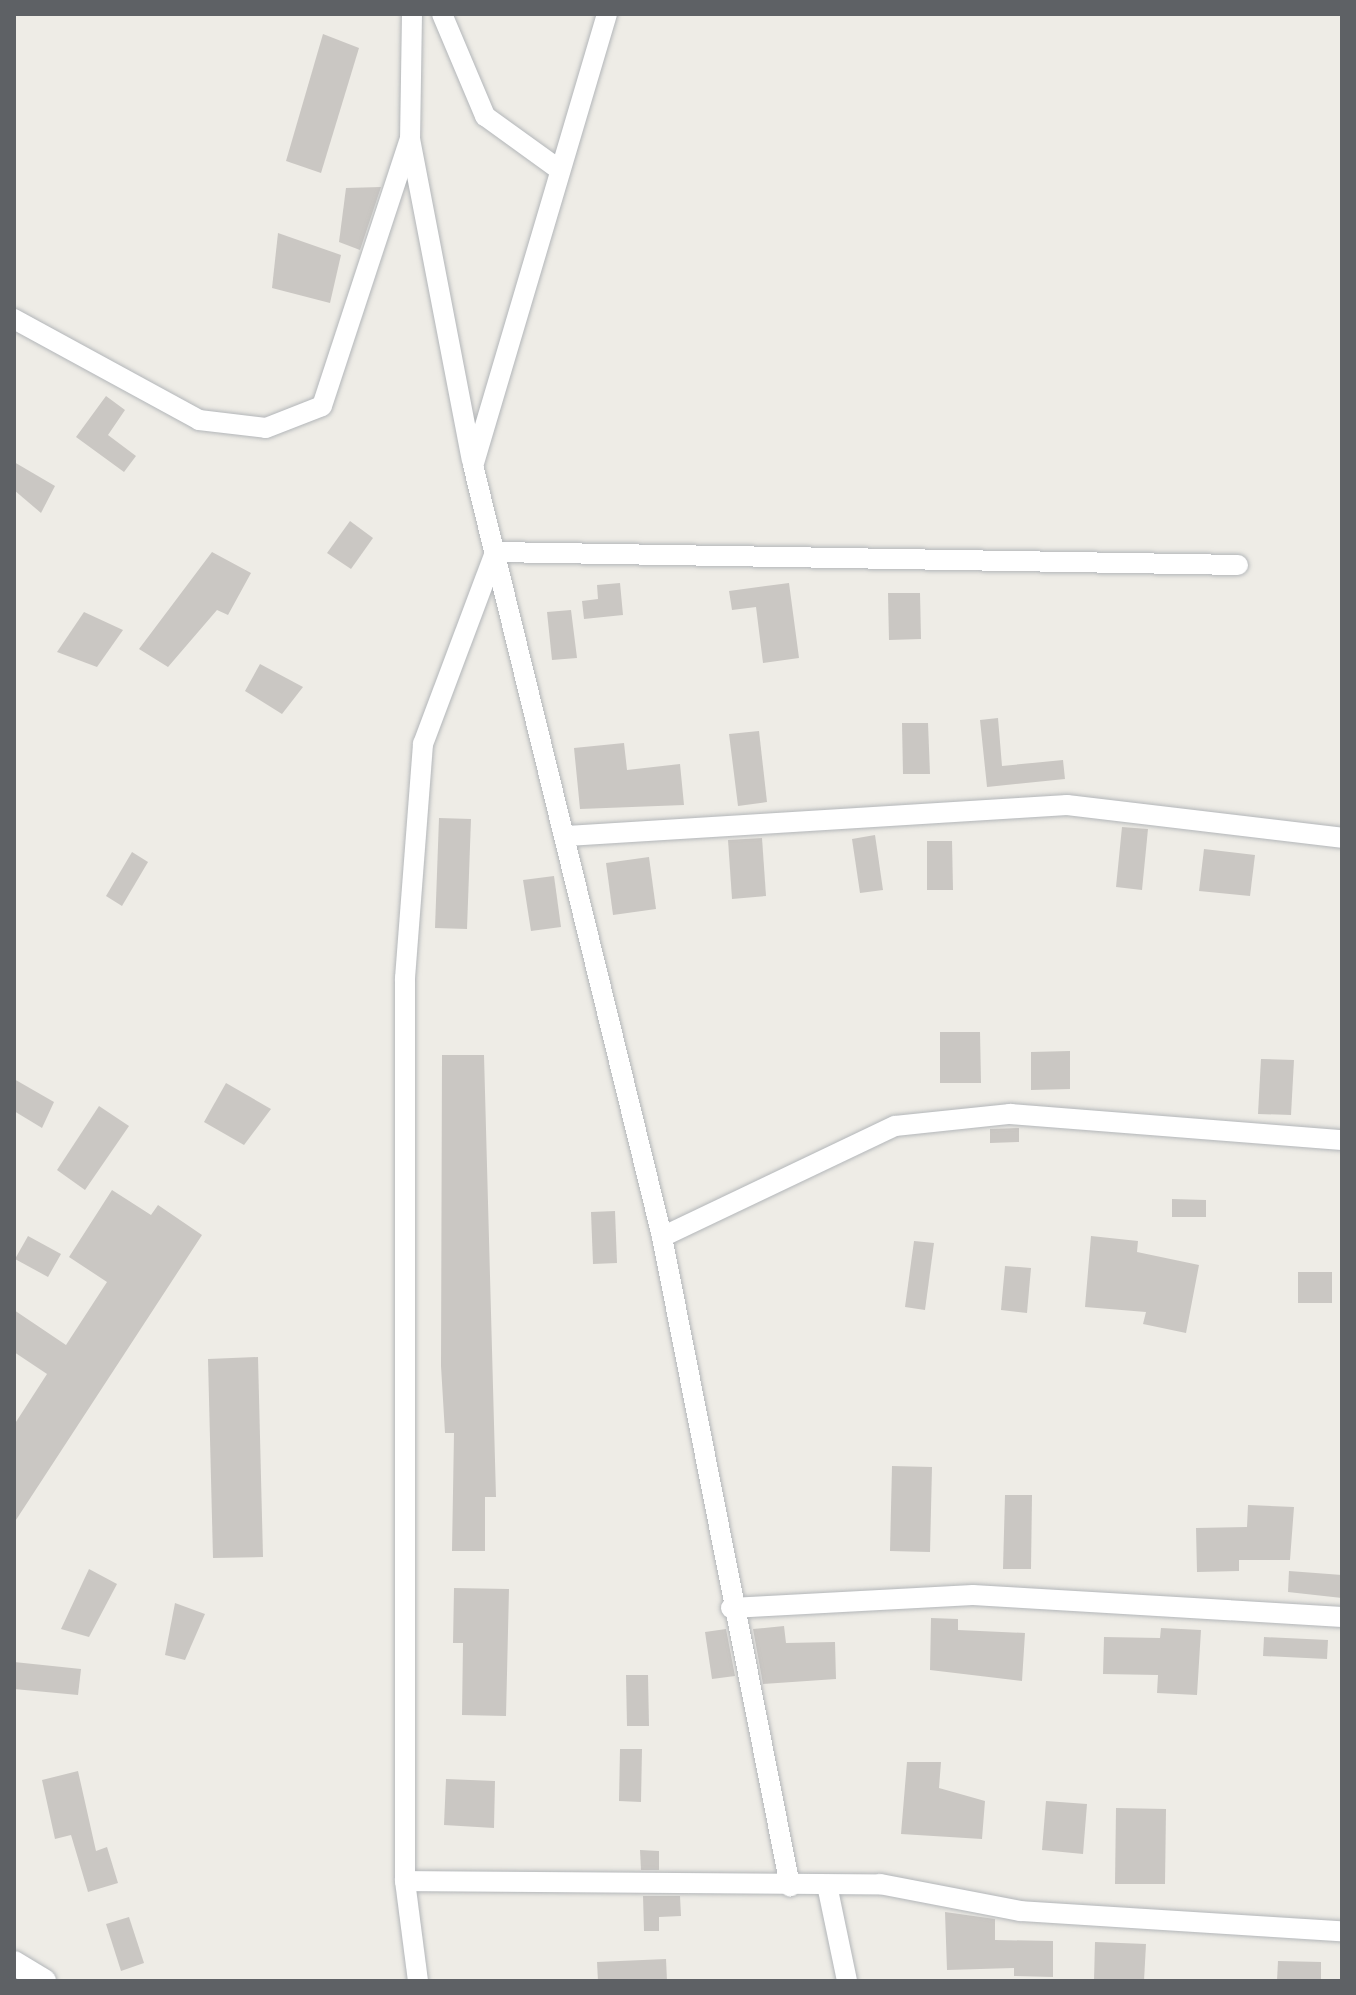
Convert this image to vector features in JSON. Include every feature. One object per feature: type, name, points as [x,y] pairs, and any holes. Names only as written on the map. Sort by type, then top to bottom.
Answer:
[{"type":"street","points":[[557,168],[485,116],[442,18],[415,14],[410,139],[473,465],[567,836],[662,1237],[731,1608],[790,1886]]},
{"type":"street","points":[[473,465],[557,168],[607,14]]},
{"type":"street","points":[[14,319],[199,420],[266,428],[322,406],[410,139]]},
{"type":"street","points":[[495,552],[1238,565]]},
{"type":"street","points":[[418,1981],[405,1881],[405,978],[423,744],[495,552]]},
{"type":"street","points":[[567,836],[1067,805],[1342,838]]},
{"type":"street","points":[[662,1237],[895,1126],[1010,1114],[1342,1140]]},
{"type":"street","points":[[731,1608],[973,1595],[1342,1617]]},
{"type":"street","points":[[405,1881],[602,1877],[790,1886],[880,1884],[1020,1911],[1342,1931]]},
{"type":"street","points":[[827,1885],[847,1981]]},
{"type":"street","points":[[14,1963],[44,1981]]},
{"type":"building","points":[[323,34],[359,48],[321,173],[286,161]]},
{"type":"building","points":[[381,187],[360,250],[339,242],[346,188]]},
{"type":"building","points":[[278,233],[341,255],[330,303],[272,288]]},
{"type":"building","points":[[106,396],[125,410],[108,435],[136,456],[124,472],[76,437]]},
{"type":"building","points":[[14,462],[55,486],[41,513],[14,490]]},
{"type":"building","points":[[350,521],[373,538],[351,569],[327,553]]},
{"type":"building","points":[[212,552],[251,573],[228,615],[217,610],[168,667],[139,649]]},
{"type":"building","points":[[620,583],[623,615],[584,619],[582,601],[598,599],[597,585]]},
{"type":"building","points":[[789,583],[799,658],[763,663],[756,607],[732,610],[729,591]]},
{"type":"building","points":[[888,593],[920,593],[921,639],[889,640]]},
{"type":"building","points":[[571,610],[577,658],[552,660],[547,612]]},
{"type":"building","points":[[84,612],[123,630],[97,667],[57,652]]},
{"type":"building","points":[[260,664],[303,687],[282,714],[245,691]]},
{"type":"building","points":[[998,718],[1002,766],[1063,760],[1065,779],[987,787],[980,720]]},
{"type":"building","points":[[902,723],[928,723],[930,774],[903,774]]},
{"type":"building","points":[[759,731],[767,802],[738,806],[729,734]]},
{"type":"building","points":[[624,743],[627,770],[680,764],[684,805],[580,809],[574,748]]},
{"type":"building","points":[[439,818],[471,819],[467,929],[435,928]]},
{"type":"building","points":[[1122,827],[1148,829],[1142,890],[1116,887]]},
{"type":"building","points":[[875,835],[883,890],[860,893],[852,839]]},
{"type":"building","points":[[762,838],[766,896],[732,899],[728,840]]},
{"type":"building","points":[[927,841],[952,841],[953,890],[927,890]]},
{"type":"building","points":[[1204,849],[1255,855],[1250,896],[1199,891]]},
{"type":"building","points":[[132,852],[148,862],[122,906],[106,896]]},
{"type":"building","points":[[649,857],[656,909],[613,915],[606,863]]},
{"type":"building","points":[[554,876],[561,927],[531,931],[523,880]]},
{"type":"building","points":[[940,1032],[980,1032],[981,1083],[940,1083]]},
{"type":"building","points":[[1070,1051],[1070,1089],[1031,1090],[1031,1052]]},
{"type":"building","points":[[442,1055],[484,1055],[496,1497],[485,1497],[485,1551],[452,1551],[454,1433],[445,1433],[441,1366]]},
{"type":"building","points":[[1261,1059],[1294,1060],[1291,1115],[1258,1114]]},
{"type":"building","points":[[14,1079],[54,1102],[42,1128],[14,1111]]},
{"type":"building","points":[[226,1083],[271,1109],[244,1145],[204,1122]]},
{"type":"building","points":[[99,1106],[129,1126],[85,1190],[57,1170]]},
{"type":"building","points":[[1019,1128],[1019,1142],[990,1143],[990,1129]]},
{"type":"building","points":[[112,1190],[151,1215],[158,1205],[202,1235],[14,1523],[14,1425],[47,1374],[14,1352],[14,1310],[66,1345],[107,1282],[69,1257]]},
{"type":"building","points":[[1172,1199],[1206,1200],[1206,1217],[1172,1217]]},
{"type":"building","points":[[615,1211],[617,1263],[593,1264],[591,1212]]},
{"type":"building","points":[[28,1236],[61,1254],[48,1277],[15,1259]]},
{"type":"building","points":[[1091,1236],[1138,1241],[1137,1252],[1199,1265],[1186,1333],[1143,1324],[1146,1312],[1085,1307]]},
{"type":"building","points":[[914,1241],[934,1243],[925,1310],[905,1307]]},
{"type":"building","points":[[1005,1266],[1031,1268],[1027,1313],[1001,1310]]},
{"type":"building","points":[[1298,1272],[1332,1272],[1332,1303],[1298,1303]]},
{"type":"building","points":[[258,1357],[263,1557],[213,1558],[208,1359]]},
{"type":"building","points":[[892,1466],[932,1467],[930,1552],[890,1551]]},
{"type":"building","points":[[1005,1495],[1032,1495],[1031,1569],[1003,1569]]},
{"type":"building","points":[[1248,1505],[1294,1507],[1290,1560],[1239,1560],[1239,1571],[1197,1572],[1196,1528],[1247,1527]]},
{"type":"building","points":[[89,1569],[117,1584],[89,1637],[61,1629]]},
{"type":"building","points":[[1289,1571],[1342,1575],[1342,1598],[1288,1592]]},
{"type":"building","points":[[454,1588],[509,1589],[506,1716],[462,1715],[463,1643],[453,1643]]},
{"type":"building","points":[[175,1603],[205,1614],[185,1660],[165,1655]]},
{"type":"building","points":[[931,1618],[958,1619],[958,1630],[1025,1633],[1022,1681],[930,1670]]},
{"type":"building","points":[[784,1626],[786,1643],[835,1642],[836,1679],[763,1684],[753,1629]]},
{"type":"building","points":[[1161,1628],[1201,1630],[1197,1695],[1157,1693],[1158,1675],[1103,1674],[1104,1637],[1160,1638]]},
{"type":"building","points":[[726,1629],[735,1676],[712,1679],[705,1632]]},
{"type":"building","points":[[1264,1637],[1328,1640],[1327,1659],[1263,1656]]},
{"type":"building","points":[[14,1662],[81,1669],[78,1695],[14,1689]]},
{"type":"building","points":[[626,1675],[648,1675],[649,1726],[627,1726]]},
{"type":"building","points":[[620,1749],[642,1749],[641,1802],[619,1801]]},
{"type":"building","points":[[907,1762],[941,1762],[939,1788],[985,1801],[982,1839],[901,1834]]},
{"type":"building","points":[[78,1771],[96,1851],[107,1847],[118,1883],[88,1892],[71,1835],[55,1839],[42,1780]]},
{"type":"building","points":[[446,1779],[495,1781],[494,1828],[444,1825]]},
{"type":"building","points":[[1046,1801],[1087,1804],[1083,1854],[1042,1850]]},
{"type":"building","points":[[1116,1808],[1166,1809],[1165,1884],[1115,1884]]},
{"type":"building","points":[[640,1850],[659,1851],[659,1870],[641,1870]]},
{"type":"building","points":[[643,1896],[680,1896],[681,1916],[659,1917],[659,1931],[644,1931]]},
{"type":"building","points":[[945,1912],[995,1919],[995,1940],[1053,1941],[1053,1977],[1014,1976],[1014,1968],[947,1970]]},
{"type":"building","points":[[129,1917],[144,1963],[121,1971],[106,1924]]},
{"type":"building","points":[[1095,1942],[1146,1944],[1144,1981],[1094,1981]]},
{"type":"building","points":[[666,1959],[667,1981],[598,1981],[597,1962]]},
{"type":"building","points":[[1278,1961],[1321,1962],[1321,1981],[1277,1981]]}]
